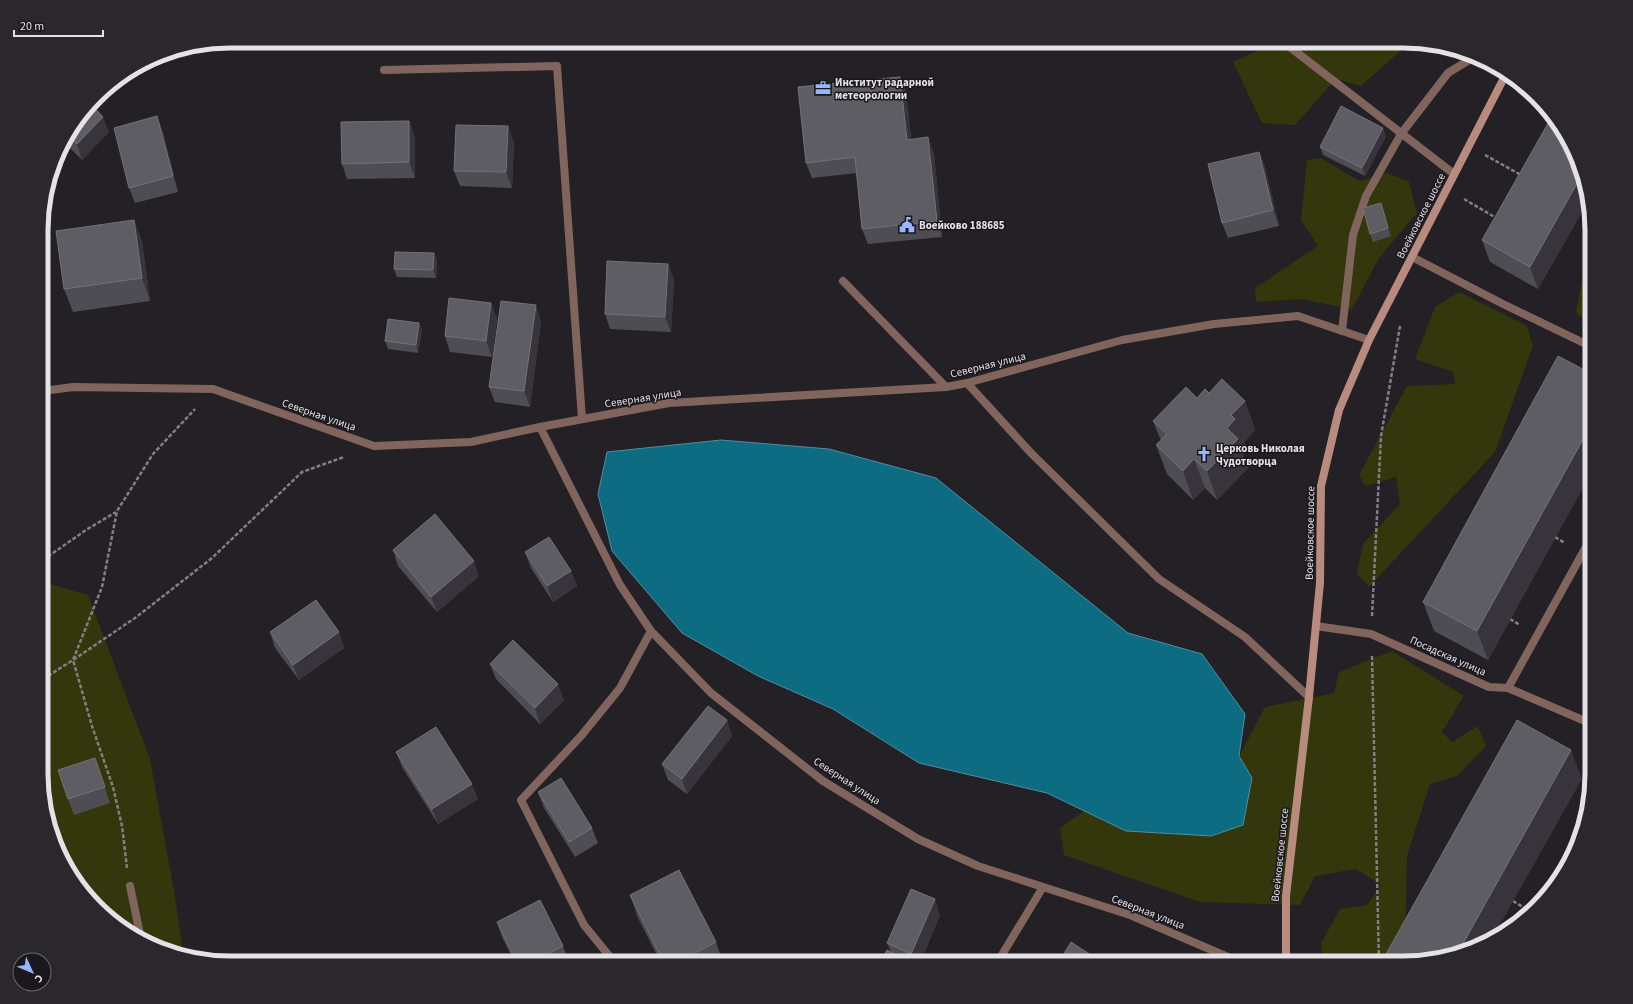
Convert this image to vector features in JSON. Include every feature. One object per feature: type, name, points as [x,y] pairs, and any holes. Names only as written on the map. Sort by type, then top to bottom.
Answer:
[{"type":"street","points":[[1291,48],[1400,134],[1454,174]]},
{"type":"street","points":[[1342,331],[1353,235],[1366,196],[1400,134],[1448,73],[1469,60]]},
{"type":"street","points":[[384,70],[557,66],[582,419]]},
{"type":"street","name":"Воейковское шоссе","points":[[1286,956],[1286,896],[1309,697],[1320,583],[1321,486],[1339,410],[1369,340],[1504,79]]},
{"type":"street","points":[[1412,257],[1503,304],[1585,343]]},
{"type":"street","points":[[843,281],[946,387]]},
{"type":"street","name":"Северная улица","points":[[48,391],[73,386],[213,389],[374,446],[471,442],[540,427],[669,403],[946,387],[967,383],[1122,340],[1214,324],[1298,316],[1369,340]]},
{"type":"street","points":[[967,383],[1031,453],[1159,579],[1245,637],[1309,697]]},
{"type":"street","name":"Северная улица","points":[[540,427],[620,585],[651,631],[711,693],[823,781],[918,839],[978,866],[1130,915],[1226,956]]},
{"type":"street","points":[[1508,688],[1585,549]]},
{"type":"street","name":"Посадская улица","points":[[1316,626],[1371,634],[1489,687],[1508,688],[1585,721]]},
{"type":"street","points":[[609,956],[584,926],[521,800],[581,736],[620,688],[651,631]]},
{"type":"street","points":[[130,886],[140,932]]},
{"type":"street","points":[[1001,956],[1043,887]]},
{"type":"path","points":[[1469,146],[1522,176]]},
{"type":"path","points":[[1447,190],[1504,222]]},
{"type":"path","points":[[1379,956],[1371,634],[1381,436],[1401,319]]},
{"type":"path","points":[[130,886],[122,826],[113,787],[92,726],[73,660],[102,587],[116,511],[152,454],[213,389]]},
{"type":"path","points":[[48,676],[135,618],[212,558],[302,472],[374,446]]},
{"type":"path","points":[[48,557],[116,511]]},
{"type":"path","points":[[1513,901],[1526,909]]},
{"type":"green space","points":[[1262,48],[1404,48],[1361,86],[1336,79],[1295,125],[1262,123],[1233,62]]},
{"type":"green space","points":[[1321,158],[1359,181],[1387,173],[1409,182],[1417,213],[1379,258],[1352,309],[1301,299],[1256,302],[1255,288],[1318,246],[1301,220],[1307,160]]},
{"type":"green space","points":[[1583,274],[1585,274],[1585,320],[1576,312]]},
{"type":"green space","points":[[1459,292],[1527,326],[1533,346],[1495,452],[1369,587],[1357,574],[1363,544],[1400,504],[1396,477],[1365,486],[1359,475],[1407,386],[1455,384],[1453,372],[1415,359],[1435,307]]},
{"type":"green space","points":[[48,583],[88,595],[150,759],[173,885],[183,950],[160,942],[139,932],[110,911],[86,885],[72,865],[62,844],[51,810],[48,786]]},
{"type":"green space","points":[[1392,651],[1464,696],[1442,732],[1452,742],[1478,726],[1486,746],[1457,776],[1430,784],[1407,856],[1405,941],[1400,956],[1322,956],[1321,943],[1340,909],[1367,905],[1381,885],[1356,869],[1315,876],[1300,905],[1200,902],[1064,855],[1060,828],[1084,811],[1126,831],[1252,778],[1239,756],[1265,707],[1334,693],[1339,672]]},
{"type":"water","points":[[721,440],[829,449],[936,478],[1128,633],[1202,654],[1245,714],[1239,756],[1252,778],[1243,825],[1211,836],[1126,831],[1047,793],[919,763],[833,709],[758,676],[682,633],[612,551],[598,494],[607,452]]},
{"type":"building","points":[[900,77],[907,140],[928,137],[937,221],[862,229],[855,157],[806,163],[798,87]]},
{"type":"building","points":[[1341,106],[1383,128],[1362,168],[1320,147]]},
{"type":"building","points":[[95,108],[103,117],[77,144],[72,139]]},
{"type":"building","points":[[157,116],[173,176],[129,188],[114,128]]},
{"type":"building","points":[[409,121],[409,162],[342,164],[341,122]]},
{"type":"building","points":[[1549,122],[1566,149],[1578,181],[1530,267],[1482,240]]},
{"type":"building","points":[[456,125],[508,126],[506,172],[454,171]]},
{"type":"building","points":[[1259,152],[1273,210],[1222,223],[1208,164]]},
{"type":"building","points":[[1381,203],[1388,228],[1370,234],[1363,208]]},
{"type":"building","points":[[134,220],[142,278],[64,289],[56,231]]},
{"type":"building","points":[[395,252],[434,253],[433,270],[394,269]]},
{"type":"building","points":[[607,261],[668,264],[665,317],[605,314]]},
{"type":"building","points":[[449,298],[491,303],[486,341],[445,336]]},
{"type":"building","points":[[501,301],[536,305],[524,391],[489,387]]},
{"type":"building","points":[[388,319],[419,323],[416,345],[385,341]]},
{"type":"building","points":[[1558,356],[1585,370],[1585,436],[1477,631],[1423,602]]},
{"type":"building","points":[[1222,379],[1245,401],[1231,415],[1235,419],[1227,428],[1238,439],[1207,471],[1194,459],[1183,471],[1156,445],[1167,434],[1153,421],[1186,387],[1197,398],[1205,389],[1209,393]]},
{"type":"building","points":[[435,514],[474,561],[431,597],[393,550]]},
{"type":"building","points":[[549,537],[571,571],[547,586],[525,552]]},
{"type":"building","points":[[316,600],[339,632],[293,665],[270,632]]},
{"type":"building","points":[[513,640],[558,684],[535,708],[490,664]]},
{"type":"building","points":[[708,706],[727,720],[682,779],[662,764]]},
{"type":"building","points":[[1517,720],[1571,750],[1462,946],[1439,953],[1415,956],[1385,956]]},
{"type":"building","points":[[436,727],[472,784],[432,809],[396,752]]},
{"type":"building","points":[[95,758],[105,787],[68,799],[58,770]]},
{"type":"building","points":[[561,778],[592,828],[569,842],[538,792]]},
{"type":"building","points":[[679,870],[716,942],[689,956],[660,956],[630,895]]},
{"type":"building","points":[[911,889],[935,899],[911,954],[887,943]]},
{"type":"building","points":[[540,900],[563,946],[544,956],[514,956],[497,922]]},
{"type":"building","points":[[1071,942],[1092,956],[1062,956]]},
{"type":"building","points":[[887,950],[898,956],[884,956]]},
{"type":"place","name":"Институт радарной метеорологии","points":[[823,88]]},
{"type":"place","name":"Воейково 188685","points":[[907,225]]},
{"type":"place","name":"Церковь Николая Чудотворца","points":[[1204,454]]}]
